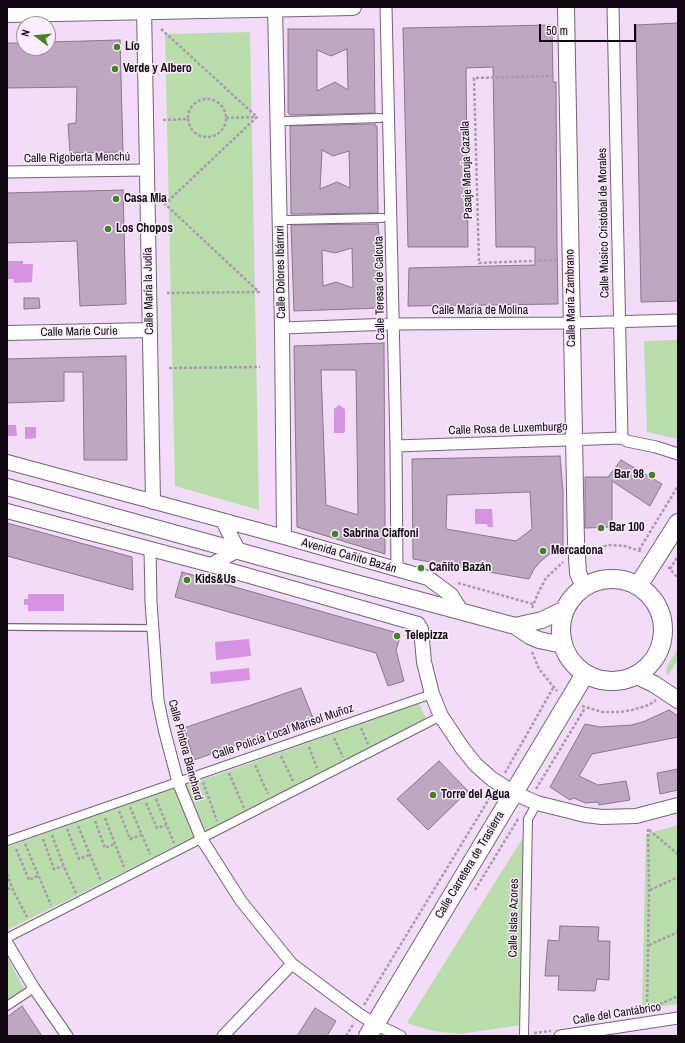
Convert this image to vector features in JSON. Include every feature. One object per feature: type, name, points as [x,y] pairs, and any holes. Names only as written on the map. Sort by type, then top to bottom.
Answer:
[{"type":"main road","points":[[7,14],[144,9],[353,7]]},
{"type":"main road","name":"Calle María Zambrano","points":[[566,7],[576,554],[578,573],[584,587]]},
{"type":"main road","name":"Avenida Cañito Bazán","points":[[7,486],[515,626],[539,640],[563,645]]},
{"type":"main road","points":[[638,586],[663,564],[678,523]]},
{"type":"main road","points":[[608,579],[624,580],[638,586],[651,596],[661,615],[671,626],[650,665],[636,676],[626,680],[610,682],[594,679],[577,669],[566,654],[563,645],[561,627],[565,609],[573,596],[593,582],[608,579]]},
{"type":"main road","name":"Avenida Cañito Bazán","points":[[515,626],[542,620],[565,609]]},
{"type":"main road","name":"Calle Carretera de Trasierra","points":[[371,1030],[585,674]]},
{"type":"main road","points":[[636,676],[654,684],[678,700]]},
{"type":"street","name":"Calle Teresa de Calcuta","points":[[386,7],[396,446],[397,569]]},
{"type":"street","name":"Calle Músico Cristóbal de Morales","points":[[613,7],[622,438]]},
{"type":"street","name":"Calle Dolores Ibárruri","points":[[275,8],[282,328],[284,537]]},
{"type":"street","name":"Calle María la Judía","points":[[144,9],[153,502]]},
{"type":"street","points":[[286,121],[380,118]]},
{"type":"street","name":"Calle Rigoberta Menchú","points":[[7,172],[147,170]]},
{"type":"street","points":[[288,220],[382,218]]},
{"type":"street","name":"Calle María de Molina","points":[[282,328],[393,324],[572,323],[678,320]]},
{"type":"street","name":"Calle Marie Curie","points":[[7,333],[150,330]]},
{"type":"street","points":[[622,438],[627,441],[656,447],[678,454]]},
{"type":"street","name":"Calle Rosa de Luxemburgo","points":[[396,446],[573,441],[622,438]]},
{"type":"street","name":"Avenida Cañito Bazán","points":[[7,462],[284,537],[428,578],[451,595],[462,612]]},
{"type":"street","points":[[7,511],[211,565],[414,622],[420,626],[424,662],[432,694],[441,716],[462,749],[476,765],[499,783],[514,793],[537,803],[564,811],[602,817],[636,816],[678,806]]},
{"type":"street","points":[[211,565],[238,550],[223,521]]},
{"type":"street","name":"Calle Pintora Blanchard","points":[[150,549],[152,628],[158,700],[178,782],[201,838],[241,901],[292,964],[359,1014],[371,1030],[400,1036]]},
{"type":"street","name":"Calle Policía Local Marisol Muñoz","points":[[7,841],[432,694]]},
{"type":"street","points":[[7,938],[441,716]]},
{"type":"street","name":"Calle Islas Azores","points":[[524,1036],[528,819],[537,803]]},
{"type":"street","points":[[7,943],[34,988],[66,1036]]},
{"type":"street","points":[[223,1036],[292,964]]},
{"type":"street","points":[[7,1006],[34,988]]},
{"type":"street","name":"Calle del Cantábrico","points":[[560,1036],[678,1018]]},
{"type":"lane","points":[[7,627],[152,628]]},
{"type":"path","points":[[161,29],[256,117]]},
{"type":"path","name":"Pasaje Maruja Cazalla","points":[[557,76],[474,78],[479,263],[561,260]]},
{"type":"path","points":[[206,99],[220,104],[224,109],[226,118],[224,128],[214,136],[207,138],[200,137],[195,134],[189,126],[188,119],[191,108],[198,101],[206,99]]},
{"type":"path","points":[[226,118],[256,117]]},
{"type":"path","points":[[167,293],[259,292],[165,204],[256,117]]},
{"type":"path","points":[[163,120],[188,119]]},
{"type":"path","points":[[169,368],[260,367]]},
{"type":"path","points":[[639,550],[678,486]]},
{"type":"path","points":[[531,612],[538,591],[546,578],[556,567],[576,554],[596,547],[610,545],[625,546],[639,550],[663,564],[678,578]]},
{"type":"path","points":[[663,564],[678,556]]},
{"type":"path","points":[[454,582],[533,604]]},
{"type":"path","points":[[346,1036],[499,783],[553,688]]},
{"type":"path","points":[[358,719],[372,752]]},
{"type":"path","points":[[330,729],[346,765]]},
{"type":"path","points":[[305,737],[321,778]]},
{"type":"path","points":[[277,747],[297,790]]},
{"type":"path","points":[[252,756],[272,803]]},
{"type":"path","points":[[226,765],[247,816]]},
{"type":"path","points":[[200,774],[220,829]]},
{"type":"path","points":[[155,796],[175,845]]},
{"type":"path","points":[[145,800],[157,828],[166,825]]},
{"type":"path","points":[[129,805],[151,857]]},
{"type":"path","points":[[118,809],[130,839],[141,835]]},
{"type":"path","points":[[104,814],[125,869]]},
{"type":"path","points":[[93,818],[105,848],[115,844]]},
{"type":"path","points":[[77,823],[101,881]]},
{"type":"path","points":[[66,827],[78,859],[90,855]]},
{"type":"path","points":[[678,854],[648,829],[649,945],[647,1010],[678,996]]},
{"type":"path","points":[[51,833],[63,866],[76,893]]},
{"type":"path","points":[[42,836],[54,869],[63,866]]},
{"type":"path","points":[[24,842],[51,906]]},
{"type":"path","points":[[15,846],[28,880],[38,876]]},
{"type":"path","points":[[7,874],[12,888],[27,918]]},
{"type":"path","points":[[649,890],[678,876]]},
{"type":"path","points":[[7,889],[12,888]]},
{"type":"path","points":[[649,945],[678,932]]},
{"type":"green space","points":[[250,32],[259,510],[175,486],[165,34]]},
{"type":"green space","points":[[678,340],[678,439],[647,432],[644,341]]},
{"type":"green space","points":[[678,649],[678,659],[668,676],[666,671],[668,664]]},
{"type":"green space","points":[[419,703],[426,719],[255,807],[7,930],[7,847],[160,792],[217,775]]},
{"type":"green space","points":[[678,825],[678,1004],[642,1009],[646,834]]},
{"type":"green space","points":[[524,836],[521,1025],[460,1034],[433,1031],[407,1023]]},
{"type":"green space","points":[[7,957],[25,990],[7,1003]]},
{"type":"shaded area","points":[[7,261],[23,261],[23,264],[33,264],[32,282],[14,283],[14,279],[7,279]]},
{"type":"shaded area","points":[[339,405],[345,409],[345,431],[344,433],[334,433],[334,409]]},
{"type":"shaded area","points":[[7,425],[16,425],[17,436],[7,436]]},
{"type":"shaded area","points":[[25,427],[36,427],[36,438],[25,439]]},
{"type":"shaded area","points":[[475,509],[492,509],[493,527],[488,527],[487,524],[475,524]]},
{"type":"shaded area","points":[[28,594],[64,594],[64,611],[28,611],[28,605],[24,605],[24,599],[28,599]]},
{"type":"shaded area","points":[[249,639],[251,656],[216,660],[215,642]]},
{"type":"shaded area","points":[[249,668],[250,680],[211,684],[210,672]]},
{"type":"building","points":[[678,23],[678,301],[641,302],[636,25]]},
{"type":"building","points":[[552,25],[553,82],[556,82],[558,304],[408,306],[409,268],[535,265],[535,247],[496,247],[493,67],[466,68],[468,247],[408,247],[403,28]]},
{"type":"building","points":[[288,29],[374,29],[375,113],[290,115],[288,113]],"holes":[[[347,49],[348,90],[335,82],[317,91],[317,50],[331,56]]]},
{"type":"building","points":[[120,40],[123,152],[70,153],[68,124],[76,123],[77,87],[7,88],[7,43],[16,43],[16,56],[56,56],[56,42]]},
{"type":"building","points":[[375,124],[375,126],[377,126],[378,213],[291,214],[290,126]],"holes":[[[322,150],[333,156],[349,151],[350,188],[337,182],[320,189]]]},
{"type":"building","points":[[123,190],[126,304],[80,306],[77,241],[7,243],[7,193]]},
{"type":"building","points":[[378,224],[380,246],[380,308],[294,311],[291,225]],"holes":[[[352,248],[353,288],[336,282],[323,286],[322,250],[335,253]]]},
{"type":"building","points":[[24,298],[39,298],[40,308],[24,309]]},
{"type":"building","points":[[384,343],[385,554],[297,527],[294,346]],"holes":[[[321,370],[356,370],[358,515],[326,505]]]},
{"type":"building","points":[[126,356],[127,460],[84,460],[83,372],[64,372],[64,401],[7,403],[7,359]]},
{"type":"building","points":[[560,456],[563,491],[563,547],[552,552],[541,561],[534,569],[529,579],[413,559],[412,459]],"holes":[[[530,492],[532,529],[516,541],[446,529],[447,495]]]},
{"type":"building","points":[[621,460],[662,484],[650,506],[612,481],[612,527],[585,528],[585,477],[608,477]]},
{"type":"building","points":[[7,523],[132,557],[133,590],[7,556]]},
{"type":"building","points":[[182,572],[401,634],[396,650],[404,681],[388,686],[376,653],[175,597]]},
{"type":"building","points":[[301,688],[313,718],[194,760],[184,728]]},
{"type":"building","points":[[669,710],[678,716],[678,737],[592,754],[579,776],[598,785],[626,781],[630,800],[599,805],[598,802],[585,803],[574,798],[570,800],[550,787],[585,724],[600,727],[632,725]]},
{"type":"building","name":"Torre del Agua","points":[[439,761],[468,791],[428,830],[397,799]]},
{"type":"building","points":[[678,769],[678,790],[660,794],[657,773]]},
{"type":"building","points":[[560,926],[599,927],[598,941],[610,941],[609,980],[597,979],[595,991],[558,990],[559,976],[545,976],[548,940],[559,941]]},
{"type":"building","points":[[22,1006],[42,1036],[7,1036],[7,1017]]},
{"type":"building","points":[[315,1008],[336,1021],[327,1036],[297,1036]]},
{"type":"place","name":"Lío","points":[[117,47]]},
{"type":"place","name":"Verde y Albero","points":[[115,69]]},
{"type":"place","name":"Casa Mia","points":[[116,199]]},
{"type":"place","name":"Los Chopos","points":[[108,229]]},
{"type":"place","name":"Bar 98","points":[[652,475]]},
{"type":"place","name":"Bar 100","points":[[601,528]]},
{"type":"place","name":"Sabrina Ciaffoni","points":[[335,534]]},
{"type":"place","name":"Mercadona","points":[[543,551]]},
{"type":"place","name":"Cañito Bazán","points":[[421,568]]},
{"type":"place","name":"Kids&Us","points":[[187,580]]},
{"type":"place","name":"Telepizza","points":[[397,636]]},
{"type":"place","name":"Torre del Agua","points":[[433,795]]}]
